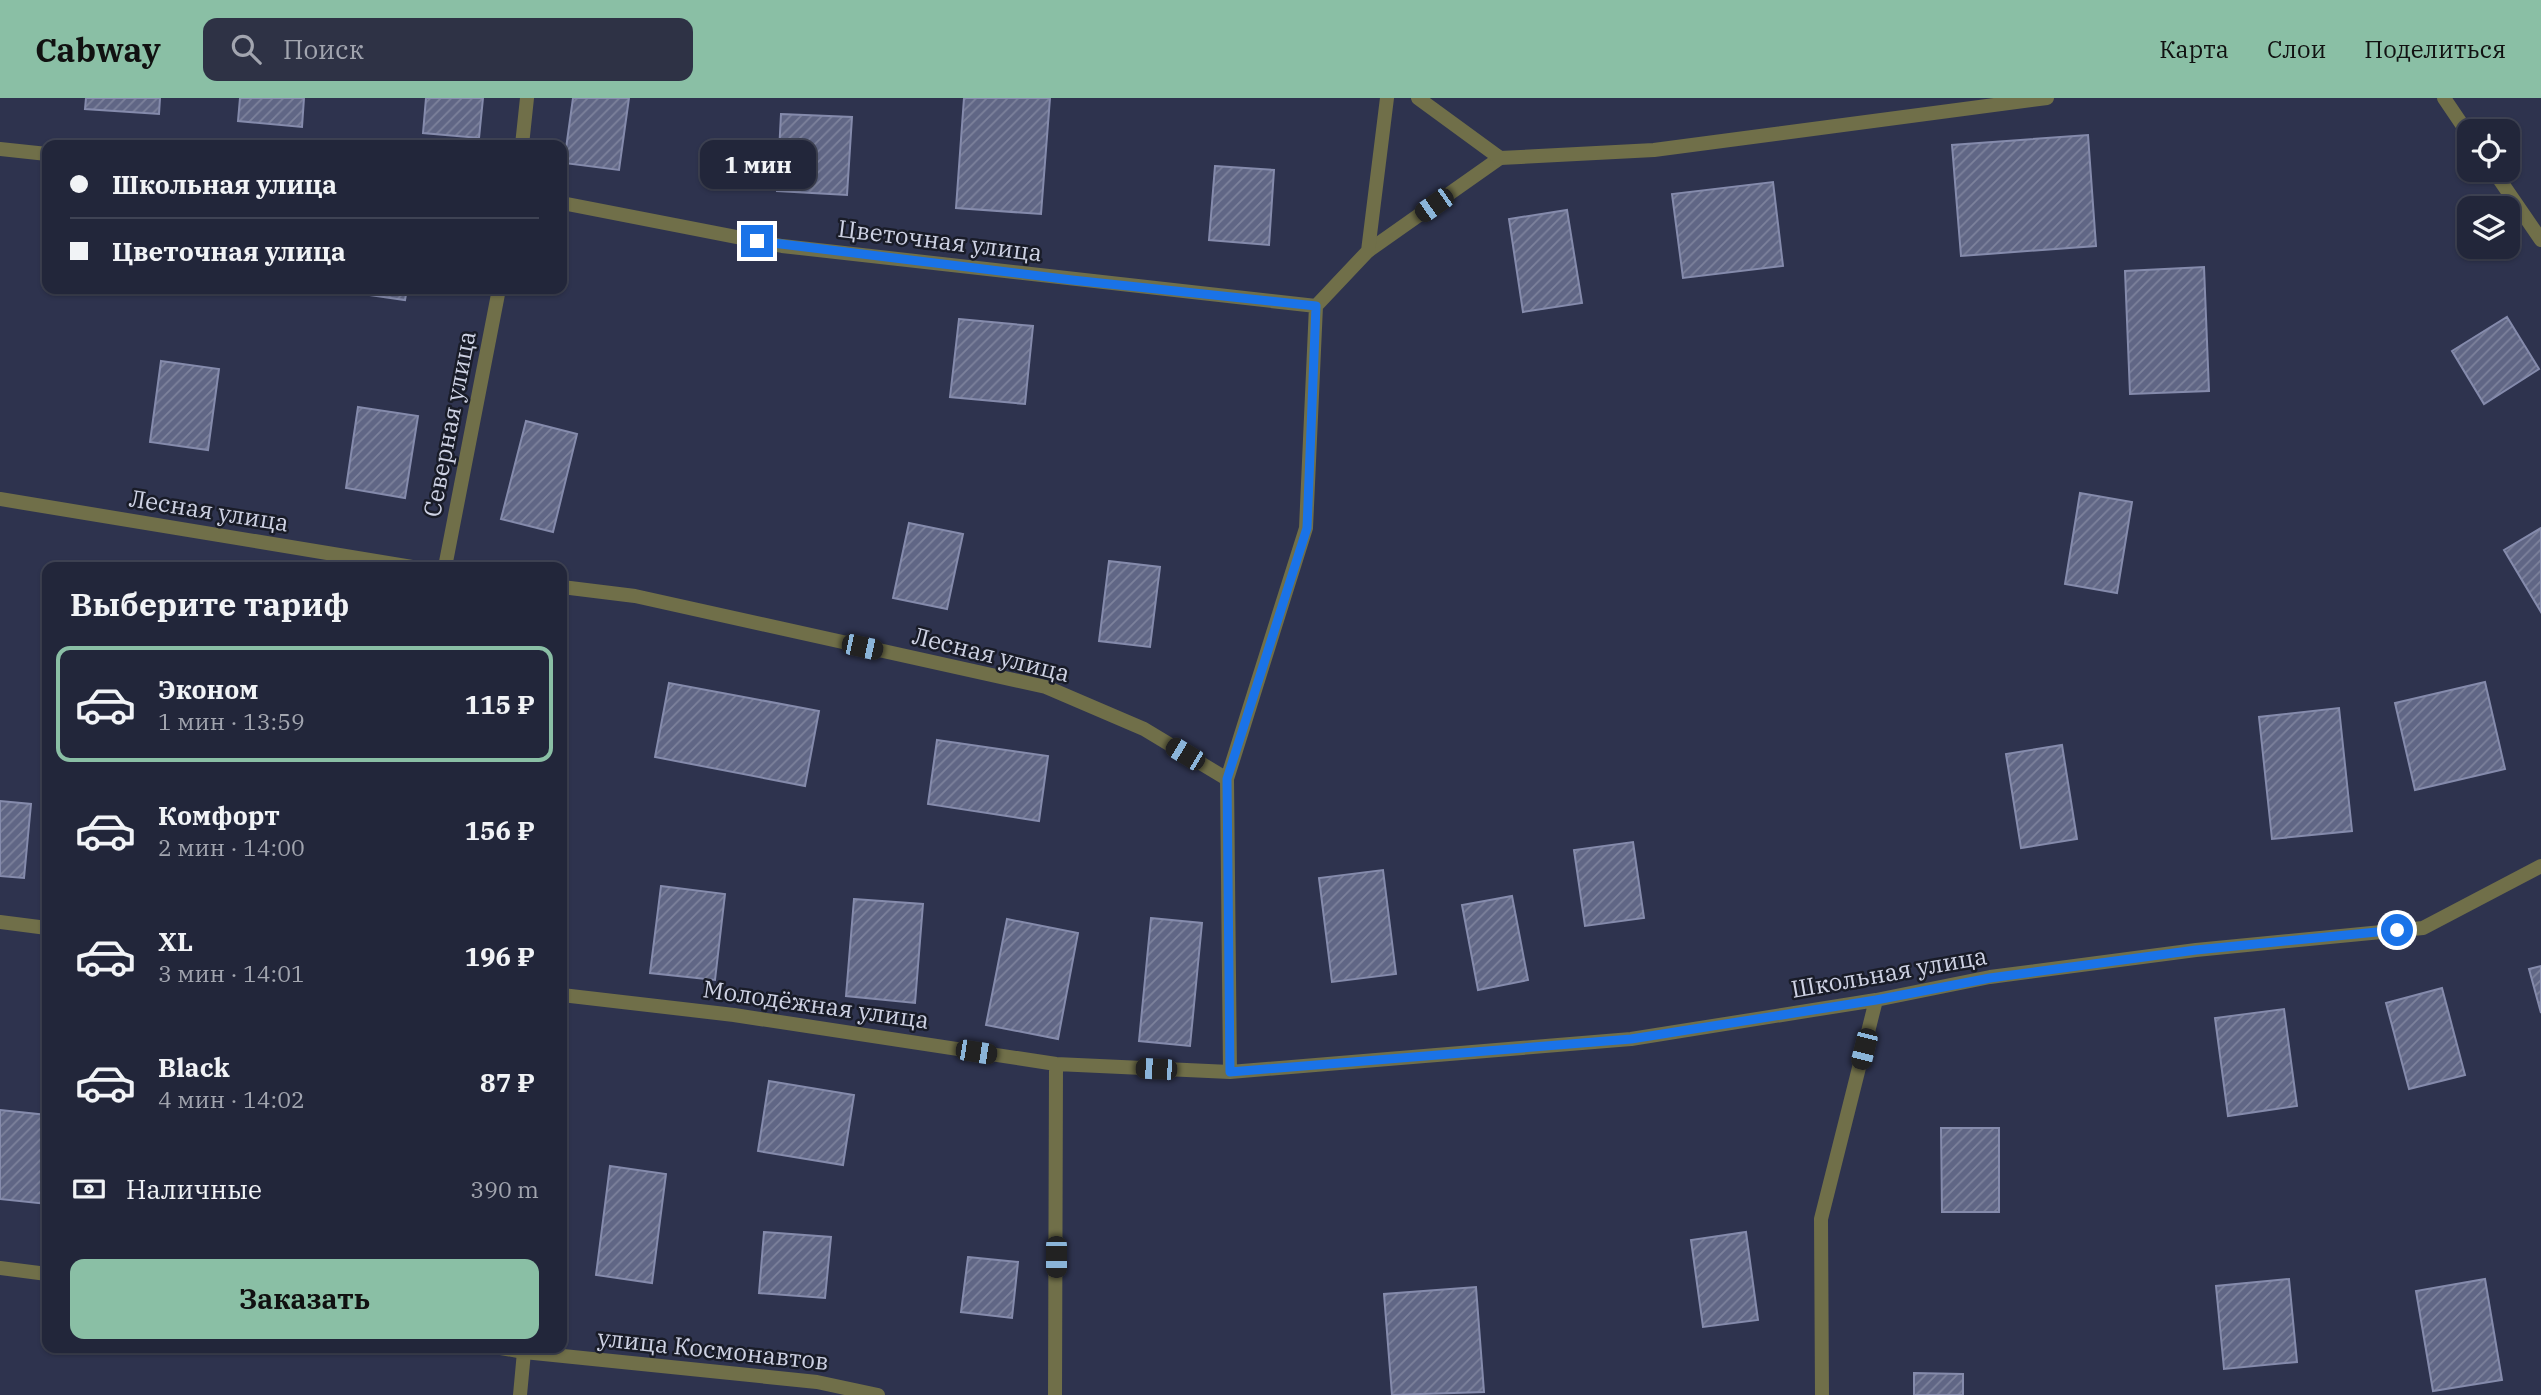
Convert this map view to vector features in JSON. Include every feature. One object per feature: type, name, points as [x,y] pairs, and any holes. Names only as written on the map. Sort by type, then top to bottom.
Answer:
[{"type":"street","points":[[523,140],[527,98]]},
{"type":"street","points":[[1368,251],[1387,98]]},
{"type":"street","points":[[1418,98],[1500,158]]},
{"type":"street","points":[[1230,1072],[1227,779],[1307,528],[1316,306],[1368,251],[1500,158],[1654,150],[2047,98]]},
{"type":"street","points":[[2444,98],[2458,119]]},
{"type":"street","points":[[0,149],[42,153]]},
{"type":"street","points":[[2501,182],[2541,240]]},
{"type":"street","name":"Цветочная улица","points":[[567,204],[782,246],[1316,306]]},
{"type":"street","name":"Северная улица","points":[[446,562],[498,294]]},
{"type":"street","name":"Лесная улица","points":[[0,499],[382,562]]},
{"type":"street","name":"Лесная улица","points":[[567,588],[635,596],[1046,687],[1144,729],[1227,779]]},
{"type":"street","name":"Школьная улица","points":[[1230,1072],[1631,1039],[1876,1000],[1990,978],[2196,950],[2423,928],[2541,866]]},
{"type":"street","points":[[0,922],[42,927]]},
{"type":"street","name":"Молодёжная улица","points":[[567,996],[734,1015],[1056,1064],[1230,1072]]},
{"type":"street","points":[[1822,1395],[1821,1219],[1876,1000]]},
{"type":"street","points":[[1055,1395],[1056,1064]]},
{"type":"street","points":[[0,1268],[42,1273]]},
{"type":"street","points":[[520,1395],[524,1353]]},
{"type":"street","name":"улица Космонавтов","points":[[534,1353],[817,1382],[878,1395]]},
{"type":"building","points":[[86,98],[160,98],[159,114],[85,109]]},
{"type":"building","points":[[240,98],[304,98],[302,127],[238,121]]},
{"type":"building","points":[[426,98],[483,98],[479,138],[423,133]]},
{"type":"building","points":[[573,98],[629,98],[619,170],[567,163]]},
{"type":"building","points":[[964,98],[1050,98],[1041,214],[956,208]]},
{"type":"building","points":[[781,114],[852,117],[847,195],[777,191]]},
{"type":"building","points":[[2088,135],[2096,246],[1961,256],[1952,145]]},
{"type":"building","points":[[1215,166],[1274,170],[1269,245],[1209,240]]},
{"type":"building","points":[[1773,182],[1783,266],[1683,278],[1672,194]]},
{"type":"building","points":[[1567,210],[1582,303],[1523,312],[1509,219]]},
{"type":"building","points":[[2204,267],[2209,391],[2130,394],[2125,271]]},
{"type":"building","points":[[363,294],[406,294],[405,300]]},
{"type":"building","points":[[2507,317],[2539,369],[2484,404],[2452,351]]},
{"type":"building","points":[[959,319],[1033,326],[1025,404],[950,397]]},
{"type":"building","points":[[161,361],[219,369],[208,450],[150,442]]},
{"type":"building","points":[[358,407],[418,416],[405,498],[346,488]]},
{"type":"building","points":[[526,421],[577,434],[553,532],[501,519]]},
{"type":"building","points":[[2080,493],[2132,502],[2117,593],[2065,584]]},
{"type":"building","points":[[909,523],[963,534],[947,609],[893,598]]},
{"type":"building","points":[[2541,528],[2541,612],[2504,550]]},
{"type":"building","points":[[1109,561],[1160,567],[1150,647],[1099,641]]},
{"type":"building","points":[[2485,682],[2505,769],[2415,790],[2395,703]]},
{"type":"building","points":[[669,683],[819,711],[805,786],[655,757]]},
{"type":"building","points":[[2339,708],[2352,831],[2272,839],[2259,717]]},
{"type":"building","points":[[937,740],[1048,756],[1039,821],[928,804]]},
{"type":"building","points":[[2062,745],[2077,839],[2021,848],[2006,754]]},
{"type":"building","points":[[0,801],[31,804],[24,878],[0,876]]},
{"type":"building","points":[[1633,842],[1644,918],[1585,926],[1574,850]]},
{"type":"building","points":[[1383,870],[1396,974],[1332,982],[1319,878]]},
{"type":"building","points":[[661,886],[725,894],[715,980],[650,973]]},
{"type":"building","points":[[1512,896],[1528,980],[1478,990],[1462,905]]},
{"type":"building","points":[[854,899],[923,904],[915,1003],[846,996]]},
{"type":"building","points":[[1151,918],[1202,923],[1190,1046],[1139,1041]]},
{"type":"building","points":[[1007,919],[1078,933],[1058,1039],[986,1025]]},
{"type":"building","points":[[2541,966],[2541,1013],[2529,969]]},
{"type":"building","points":[[2442,988],[2465,1075],[2409,1089],[2386,1003]]},
{"type":"building","points":[[2284,1009],[2297,1106],[2228,1116],[2215,1018]]},
{"type":"building","points":[[769,1081],[854,1095],[843,1165],[758,1151]]},
{"type":"building","points":[[0,1110],[42,1114],[42,1203],[0,1199]]},
{"type":"building","points":[[1941,1128],[1999,1128],[1999,1212],[1942,1212]]},
{"type":"building","points":[[610,1166],[666,1174],[652,1283],[596,1275]]},
{"type":"building","points":[[764,1232],[831,1237],[825,1298],[759,1293]]},
{"type":"building","points":[[1746,1232],[1758,1320],[1703,1327],[1691,1240]]},
{"type":"building","points":[[968,1257],[1018,1262],[1012,1318],[961,1312]]},
{"type":"building","points":[[2289,1279],[2297,1362],[2224,1369],[2216,1286]]},
{"type":"building","points":[[2485,1279],[2502,1380],[2433,1391],[2416,1291]]},
{"type":"building","points":[[1476,1287],[1484,1392],[1392,1395],[1384,1294]]},
{"type":"building","points":[[1914,1373],[1963,1374],[1963,1395],[1914,1395]]},
{"type":"route","points":[[757,241],[1072,280],[1316,306],[1307,528],[1227,779],[1230,1072],[1631,1039],[1876,1000],[1990,978],[2196,950],[2397,930]]}]
